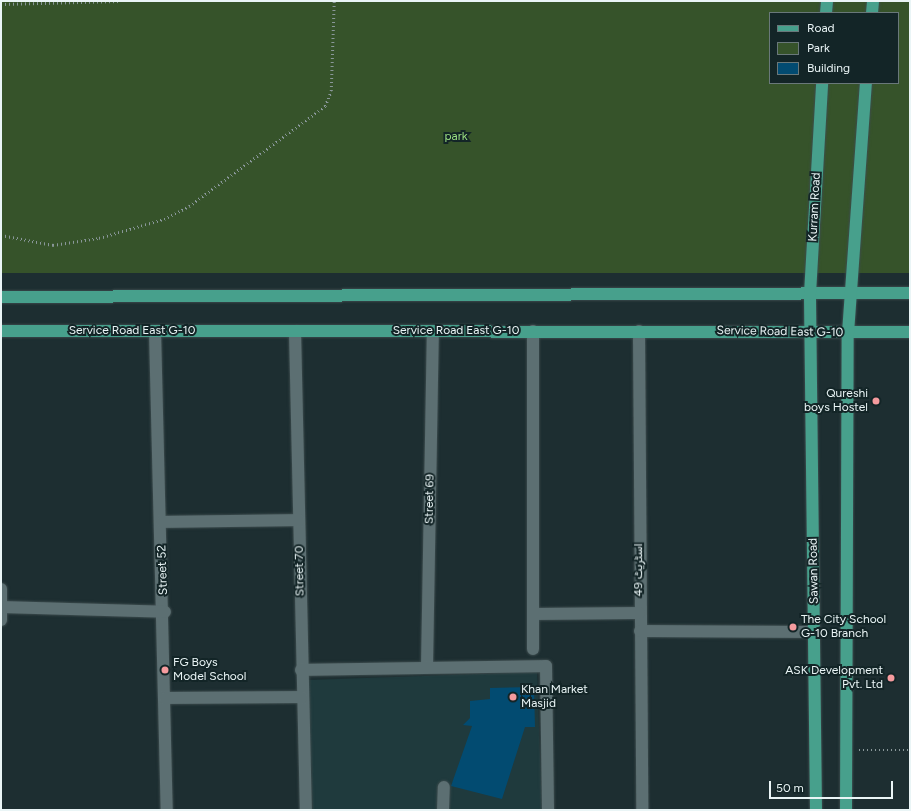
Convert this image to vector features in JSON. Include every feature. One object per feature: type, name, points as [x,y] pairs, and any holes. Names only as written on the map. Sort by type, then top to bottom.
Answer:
[{"type":"main road","points":[[826,12],[827,1]]},
{"type":"main road","points":[[872,12],[873,1]]},
{"type":"main road","name":"Kurram Road","points":[[811,331],[810,294],[822,84]]},
{"type":"main road","points":[[846,810],[848,333],[866,84]]},
{"type":"main road","points":[[1,297],[910,293]]},
{"type":"main road","name":"Service Road East G-10","points":[[1,331],[910,332]]},
{"type":"main road","name":"Sawan Road","points":[[811,331],[816,810]]},
{"type":"street","name":"Street 52","points":[[155,331],[165,612],[165,698],[168,810]]},
{"type":"street","name":"Street 70","points":[[295,331],[301,670],[306,810]]},
{"type":"street","name":"Street 69","points":[[427,666],[434,331]]},
{"type":"street","points":[[533,649],[534,331]]},
{"type":"street","name":"اسٹریٹ 49","points":[[639,331],[642,810]]},
{"type":"street","points":[[162,522],[299,520]]},
{"type":"street","points":[[1,589],[1,620]]},
{"type":"street","points":[[1,607],[165,612]]},
{"type":"street","points":[[533,614],[640,613]]},
{"type":"street","points":[[640,631],[814,632]]},
{"type":"street","points":[[301,670],[427,666],[546,666],[548,810]]},
{"type":"street","points":[[165,698],[302,697]]},
{"type":"street","points":[[443,810],[444,787]]},
{"type":"path","points":[[1,4],[32,2],[120,1]]},
{"type":"path","points":[[1,235],[53,245],[99,238],[164,218],[195,202],[325,106],[331,91],[334,1]]},
{"type":"path","points":[[847,750],[910,750]]},
{"type":"shaded area","points":[[537,672],[542,810],[313,810],[308,680]]},
{"type":"green space","name":"park","points":[[1,1],[910,1],[910,273],[1,273]]},
{"type":"building","points":[[534,687],[535,727],[525,727],[502,799],[451,786],[472,726],[463,725],[470,718],[470,701],[490,699],[490,688]]},
{"type":"place","name":"Qureshi boys Hostel","points":[[876,401]]},
{"type":"place","name":"The City School G-10 Branch","points":[[793,627]]},
{"type":"place","name":"FG Boys Model School","points":[[165,670]]},
{"type":"place","name":"ASK Development Pvt. Ltd","points":[[891,678]]},
{"type":"place","name":"Khan Market Masjid","points":[[513,697]]}]
